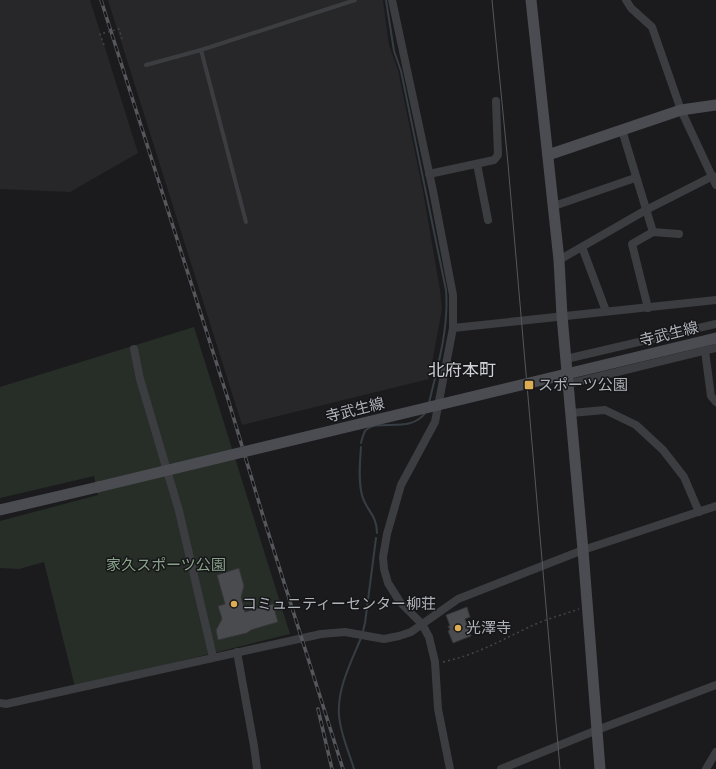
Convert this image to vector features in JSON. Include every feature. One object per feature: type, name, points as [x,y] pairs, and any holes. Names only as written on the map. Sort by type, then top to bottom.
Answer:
[{"type":"street","points":[[392,0],[453,295],[453,328],[434,422],[401,485],[387,534],[383,557],[384,569],[388,583],[400,602],[422,624],[429,638],[435,662],[438,709],[450,769]]},
{"type":"street","points":[[531,0],[559,260],[562,316],[588,606],[600,769]]},
{"type":"street","points":[[626,0],[631,8],[652,26],[681,110],[716,185]]},
{"type":"street","points":[[429,174],[494,160],[498,155],[496,101]]},
{"type":"street","points":[[548,155],[681,110],[716,105]]},
{"type":"street","points":[[622,130],[635,178],[653,232]]},
{"type":"street","points":[[477,164],[488,220]]},
{"type":"street","points":[[559,260],[646,210],[713,176]]},
{"type":"street","points":[[554,206],[635,178]]},
{"type":"street","points":[[648,308],[632,244],[653,232],[679,234]]},
{"type":"street","points":[[582,247],[606,311]]},
{"type":"street","points":[[453,328],[716,300]]},
{"type":"street","points":[[566,359],[716,324]]},
{"type":"street","name":"寺武生線","points":[[0,510],[716,338]]},
{"type":"street","points":[[568,384],[716,348]]},
{"type":"street","points":[[134,349],[140,378],[179,511],[213,657]]},
{"type":"street","points":[[705,351],[711,396],[716,402]]},
{"type":"street","points":[[571,412],[605,410],[636,424],[663,450],[684,477],[699,512]]},
{"type":"street","points":[[0,703],[6,704],[22,699],[321,634],[345,632],[384,639],[411,632],[458,599],[583,550],[716,506]]},
{"type":"street","points":[[237,652],[257,769]]},
{"type":"street","points":[[501,769],[597,730],[716,685]]},
{"type":"street","points":[[706,769],[716,752]]},
{"type":"lane","points":[[146,65],[201,50],[355,0]]},
{"type":"lane","points":[[201,50],[246,222]]},
{"type":"path","points":[[104,45],[100,34],[119,29],[122,39]]},
{"type":"path","points":[[435,662],[456,659],[472,654],[491,647],[528,628],[588,606]]},
{"type":"shaded area","points":[[0,0],[90,0],[138,153],[70,192],[0,189]]},
{"type":"shaded area","points":[[108,0],[383,0],[389,45],[398,70],[423,191],[440,290],[442,309],[429,379],[242,425]]},
{"type":"green space","name":"家久スポーツ公園","points":[[194,327],[290,634],[75,687],[44,562],[19,569],[0,568],[0,521],[98,495],[94,476],[0,498],[0,387]]},
{"type":"building","name":"コミュニティーセンター柳荘","points":[[239,568],[244,586],[241,597],[245,612],[273,604],[278,622],[251,630],[247,633],[218,640],[216,630],[222,619],[218,606],[225,604],[217,575]]},
{"type":"building","points":[[467,607],[470,617],[465,619],[471,636],[453,643],[448,631],[450,630],[448,626],[450,626],[446,615]]},
{"type":"waterway","points":[[386,0],[394,51],[401,71],[446,290],[446,318],[444,332],[429,403]]},
{"type":"waterway","points":[[361,443],[365,431],[371,427],[378,425],[412,423],[426,412]]},
{"type":"waterway","points":[[361,447],[360,483],[362,495],[375,521],[377,533]]},
{"type":"waterway","points":[[363,631],[376,538]]},
{"type":"waterway","points":[[354,769],[341,729],[339,705],[342,686],[361,638]]},
{"type":"tram line","points":[[492,0],[508,164],[560,769]]},
{"type":"railway","points":[[101,0],[227,396],[263,516],[343,769]]},
{"type":"railway","points":[[318,709],[332,769]]},
{"type":"place","name":"スポーツ公園","points":[[529,385]]},
{"type":"place","name":"コミュニティーセンター柳荘","points":[[234,604]]},
{"type":"place","name":"光澤寺","points":[[458,628]]},
{"type":"district","name":"北府本町","points":[[462,370]]}]
